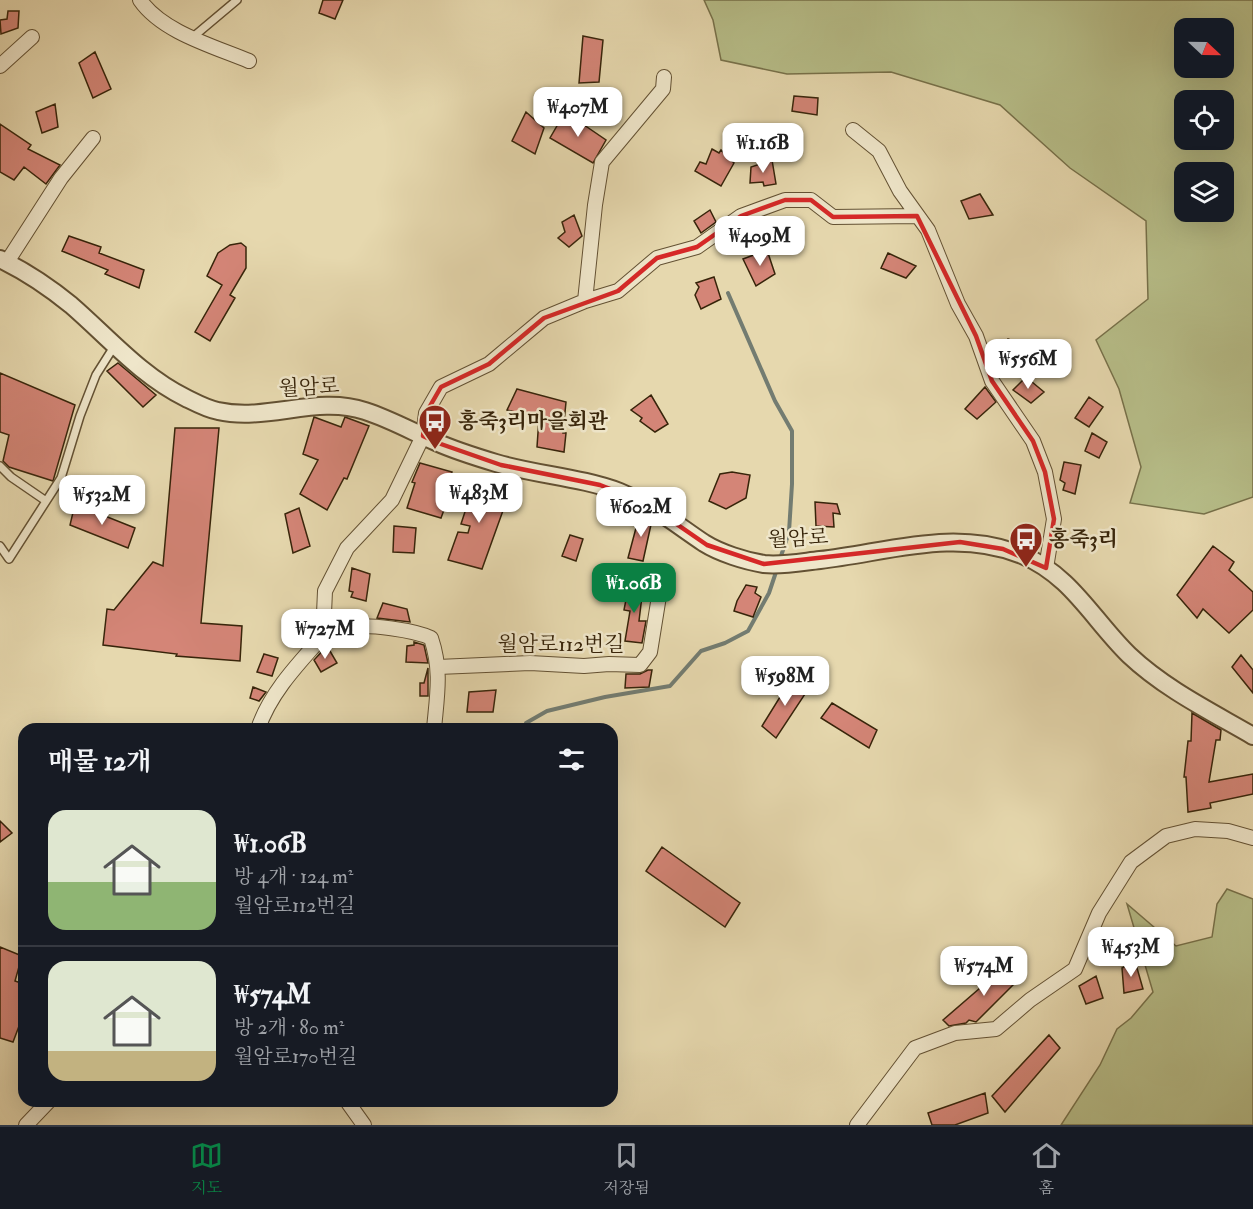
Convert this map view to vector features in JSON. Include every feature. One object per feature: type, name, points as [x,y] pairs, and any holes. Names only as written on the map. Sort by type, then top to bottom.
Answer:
[{"type":"street","points":[[140,0],[147,10],[163,24],[249,61]]},
{"type":"street","points":[[0,66],[32,37]]},
{"type":"street","points":[[585,301],[602,162],[663,88],[664,77]]},
{"type":"street","points":[[853,130],[879,151],[900,191],[928,230],[958,304],[976,336],[992,381],[1033,441],[1045,472],[1054,519],[1046,568]]},
{"type":"street","name":"월암로","points":[[93,138],[61,178],[3,260],[22,270],[62,298],[162,384],[182,396],[218,411],[240,413],[326,406],[351,407],[461,452],[501,465],[581,481],[620,492],[659,510],[707,545],[764,564],[848,557],[932,543],[978,543],[1003,549],[1031,559],[1064,581],[1129,654],[1152,674],[1206,710],[1253,736]]},
{"type":"street","points":[[323,636],[324,591],[347,548],[392,500],[423,436],[426,413],[441,387],[489,364],[544,318],[585,301],[618,291],[657,258],[697,247],[741,216],[785,200],[811,200],[833,217],[917,216]]},
{"type":"street","name":"월암로112번길","points":[[438,667],[530,663],[584,666],[640,665],[650,652],[660,590]]},
{"type":"street","points":[[260,723],[264,712],[291,672],[323,636],[352,627],[399,629],[420,633],[431,638],[438,658],[435,723]]},
{"type":"street","points":[[857,1125],[915,1048],[956,1033],[996,1029],[1030,999],[1075,969],[1099,913],[1131,862],[1166,836],[1195,829],[1228,831],[1253,838]]},
{"type":"street","points":[[26,1125],[43,1107]]},
{"type":"street","points":[[351,1107],[364,1125]]},
{"type":"lane","points":[[193,37],[237,0]]},
{"type":"lane","points":[[0,546],[9,559],[61,478],[80,416],[96,375],[115,345]]},
{"type":"lane","points":[[0,466],[11,477],[46,501]]},
{"type":"highlighted area","points":[[785,200],[811,200],[833,217],[917,216],[976,336],[992,381],[1033,441],[1045,472],[1054,519],[1046,568],[1003,549],[960,542],[764,564],[707,545],[646,503],[600,485],[501,465],[438,443],[423,436],[426,413],[441,387],[489,364],[544,318],[618,291],[657,258],[697,247],[741,216]]},
{"type":"green space","points":[[704,0],[1253,0],[1253,497],[1204,514],[1130,503],[1141,467],[1119,389],[1096,340],[1148,299],[1146,221],[1070,168],[1000,105],[891,72],[787,74],[721,60],[713,20]]},
{"type":"green space","points":[[1227,889],[1253,899],[1253,1125],[1061,1125],[1100,1065],[1117,1029],[1131,1018],[1153,992],[1127,904],[1176,946],[1212,937],[1217,904]]},
{"type":"building","points":[[323,0],[343,0],[335,19],[319,13]]},
{"type":"building","points":[[8,11],[19,11],[18,28],[1,34],[0,20],[7,19]]},
{"type":"building","points":[[583,36],[603,40],[599,82],[579,83]]},
{"type":"building","points":[[95,52],[111,89],[93,98],[79,63]]},
{"type":"building","points":[[794,96],[818,98],[817,115],[792,111]]},
{"type":"building","points":[[55,104],[58,127],[42,133],[36,112]]},
{"type":"building","points":[[526,112],[544,128],[535,154],[512,141]]},
{"type":"building","points":[[565,112],[606,140],[593,163],[550,138]]},
{"type":"building","points":[[0,124],[31,145],[28,149],[60,165],[46,184],[24,167],[14,180],[0,172]]},
{"type":"building","points":[[712,149],[719,153],[721,150],[734,163],[721,186],[695,171],[700,162],[706,164]]},
{"type":"building","points":[[772,160],[776,184],[764,186],[763,182],[750,183],[751,167]]},
{"type":"building","points":[[980,194],[993,215],[969,219],[961,201]]},
{"type":"building","points":[[710,210],[716,222],[701,233],[694,221]]},
{"type":"building","points":[[574,215],[582,236],[569,247],[558,238],[565,232],[562,222]]},
{"type":"building","points":[[69,236],[101,247],[99,253],[144,270],[139,288],[105,274],[108,270],[62,251]]},
{"type":"building","points":[[241,243],[246,247],[246,268],[230,295],[235,298],[210,341],[195,332],[222,285],[207,276],[218,253],[230,245]]},
{"type":"building","points":[[767,250],[775,274],[756,286],[743,259]]},
{"type":"building","points":[[888,253],[916,266],[906,278],[881,268]]},
{"type":"building","points":[[714,277],[721,299],[701,309],[695,295],[699,287],[696,283]]},
{"type":"building","points":[[1008,339],[1024,345],[1018,366],[1003,359]]},
{"type":"building","points":[[118,363],[156,395],[143,407],[107,371]]},
{"type":"building","points":[[0,373],[75,405],[53,481],[9,467],[3,461],[9,435],[0,432]]},
{"type":"building","points":[[1026,377],[1044,392],[1031,403],[1013,390]]},
{"type":"building","points":[[985,387],[996,402],[977,419],[965,409]]},
{"type":"building","points":[[517,389],[566,402],[564,452],[537,447],[539,418],[507,410]]},
{"type":"building","points":[[651,395],[668,424],[655,432],[640,421],[642,418],[631,410]]},
{"type":"building","points":[[1089,397],[1103,407],[1089,427],[1075,418]]},
{"type":"building","points":[[314,417],[341,427],[345,417],[369,426],[347,479],[344,478],[327,510],[300,494],[318,460],[303,454]]},
{"type":"building","points":[[175,428],[219,428],[201,623],[242,626],[240,661],[176,656],[177,654],[103,645],[107,609],[114,610],[153,562],[163,566]]},
{"type":"building","points":[[1092,433],[1107,442],[1099,458],[1085,451]]},
{"type":"building","points":[[1064,462],[1081,465],[1075,494],[1063,490],[1065,483],[1060,480]]},
{"type":"building","points":[[420,463],[452,472],[443,497],[448,499],[441,518],[407,508],[415,483],[412,482]]},
{"type":"building","points":[[732,472],[750,475],[746,498],[726,509],[709,501],[720,474]]},
{"type":"building","points":[[476,478],[505,486],[501,504],[505,505],[482,569],[448,560],[458,532],[468,533],[470,526],[461,524]]},
{"type":"building","points":[[815,502],[837,504],[840,514],[833,513],[834,527],[816,526]]},
{"type":"building","points":[[75,504],[135,528],[128,548],[70,525]]},
{"type":"building","points":[[299,508],[310,546],[293,553],[285,514]]},
{"type":"building","points":[[640,513],[652,520],[643,561],[628,558]]},
{"type":"building","points":[[394,526],[416,528],[414,553],[393,552]]},
{"type":"building","points":[[570,535],[583,539],[576,561],[562,556]]},
{"type":"building","points":[[1213,546],[1234,562],[1229,570],[1253,592],[1253,610],[1229,633],[1203,609],[1197,618],[1177,595]]},
{"type":"building","points":[[352,568],[370,574],[366,601],[351,597],[353,592],[349,591]]},
{"type":"building","points":[[630,579],[639,583],[637,593],[642,596],[639,621],[646,621],[642,643],[625,641],[630,611],[624,610]]},
{"type":"building","points":[[746,585],[757,587],[755,593],[761,597],[753,617],[734,611]]},
{"type":"building","points":[[383,603],[407,609],[410,622],[377,618]]},
{"type":"building","points":[[414,642],[424,645],[428,663],[406,662],[407,646],[414,645]]},
{"type":"building","points":[[327,646],[337,663],[321,672],[314,660]]},
{"type":"building","points":[[264,654],[278,658],[272,676],[257,672]]},
{"type":"building","points":[[1241,655],[1253,670],[1253,693],[1232,667]]},
{"type":"building","points":[[428,668],[428,696],[420,696],[420,683],[424,683]]},
{"type":"building","points":[[652,670],[649,687],[625,688],[626,674],[640,674]]},
{"type":"building","points":[[793,676],[809,688],[776,738],[762,726]]},
{"type":"building","points":[[253,687],[266,692],[259,701],[250,698]]},
{"type":"building","points":[[496,690],[493,712],[467,712],[469,692]]},
{"type":"building","points":[[832,703],[877,730],[869,748],[821,718]]},
{"type":"building","points":[[1192,713],[1221,730],[1220,740],[1216,740],[1209,782],[1253,774],[1253,794],[1210,803],[1211,808],[1188,812],[1186,777],[1184,777],[1188,741],[1191,741]]},
{"type":"building","points":[[0,821],[12,833],[0,842]]},
{"type":"building","points":[[662,847],[740,903],[725,927],[646,871]]},
{"type":"building","points":[[0,947],[18,954],[15,981],[18,982],[18,1029],[13,1042],[0,1038]]},
{"type":"building","points":[[1135,961],[1143,989],[1124,993],[1122,968]]},
{"type":"building","points":[[1009,963],[1022,976],[976,1022],[969,1020],[966,1023],[949,1026],[943,1020]]},
{"type":"building","points":[[1096,976],[1103,998],[1086,1004],[1079,986]]},
{"type":"building","points":[[1049,1035],[1060,1048],[1005,1112],[992,1096]]},
{"type":"building","points":[[985,1093],[988,1113],[955,1125],[932,1125],[928,1113]]},
{"type":"waterway","points":[[728,293],[775,401],[792,431],[789,532],[780,559]]},
{"type":"waterway","points":[[526,723],[547,711],[605,697],[670,686],[701,651],[725,643],[748,631],[769,593],[777,569]]},
{"type":"place","name":"홍죽3리마을회관","points":[[435,450]]},
{"type":"place","name":"홍죽3리","points":[[1026,568]]}]
